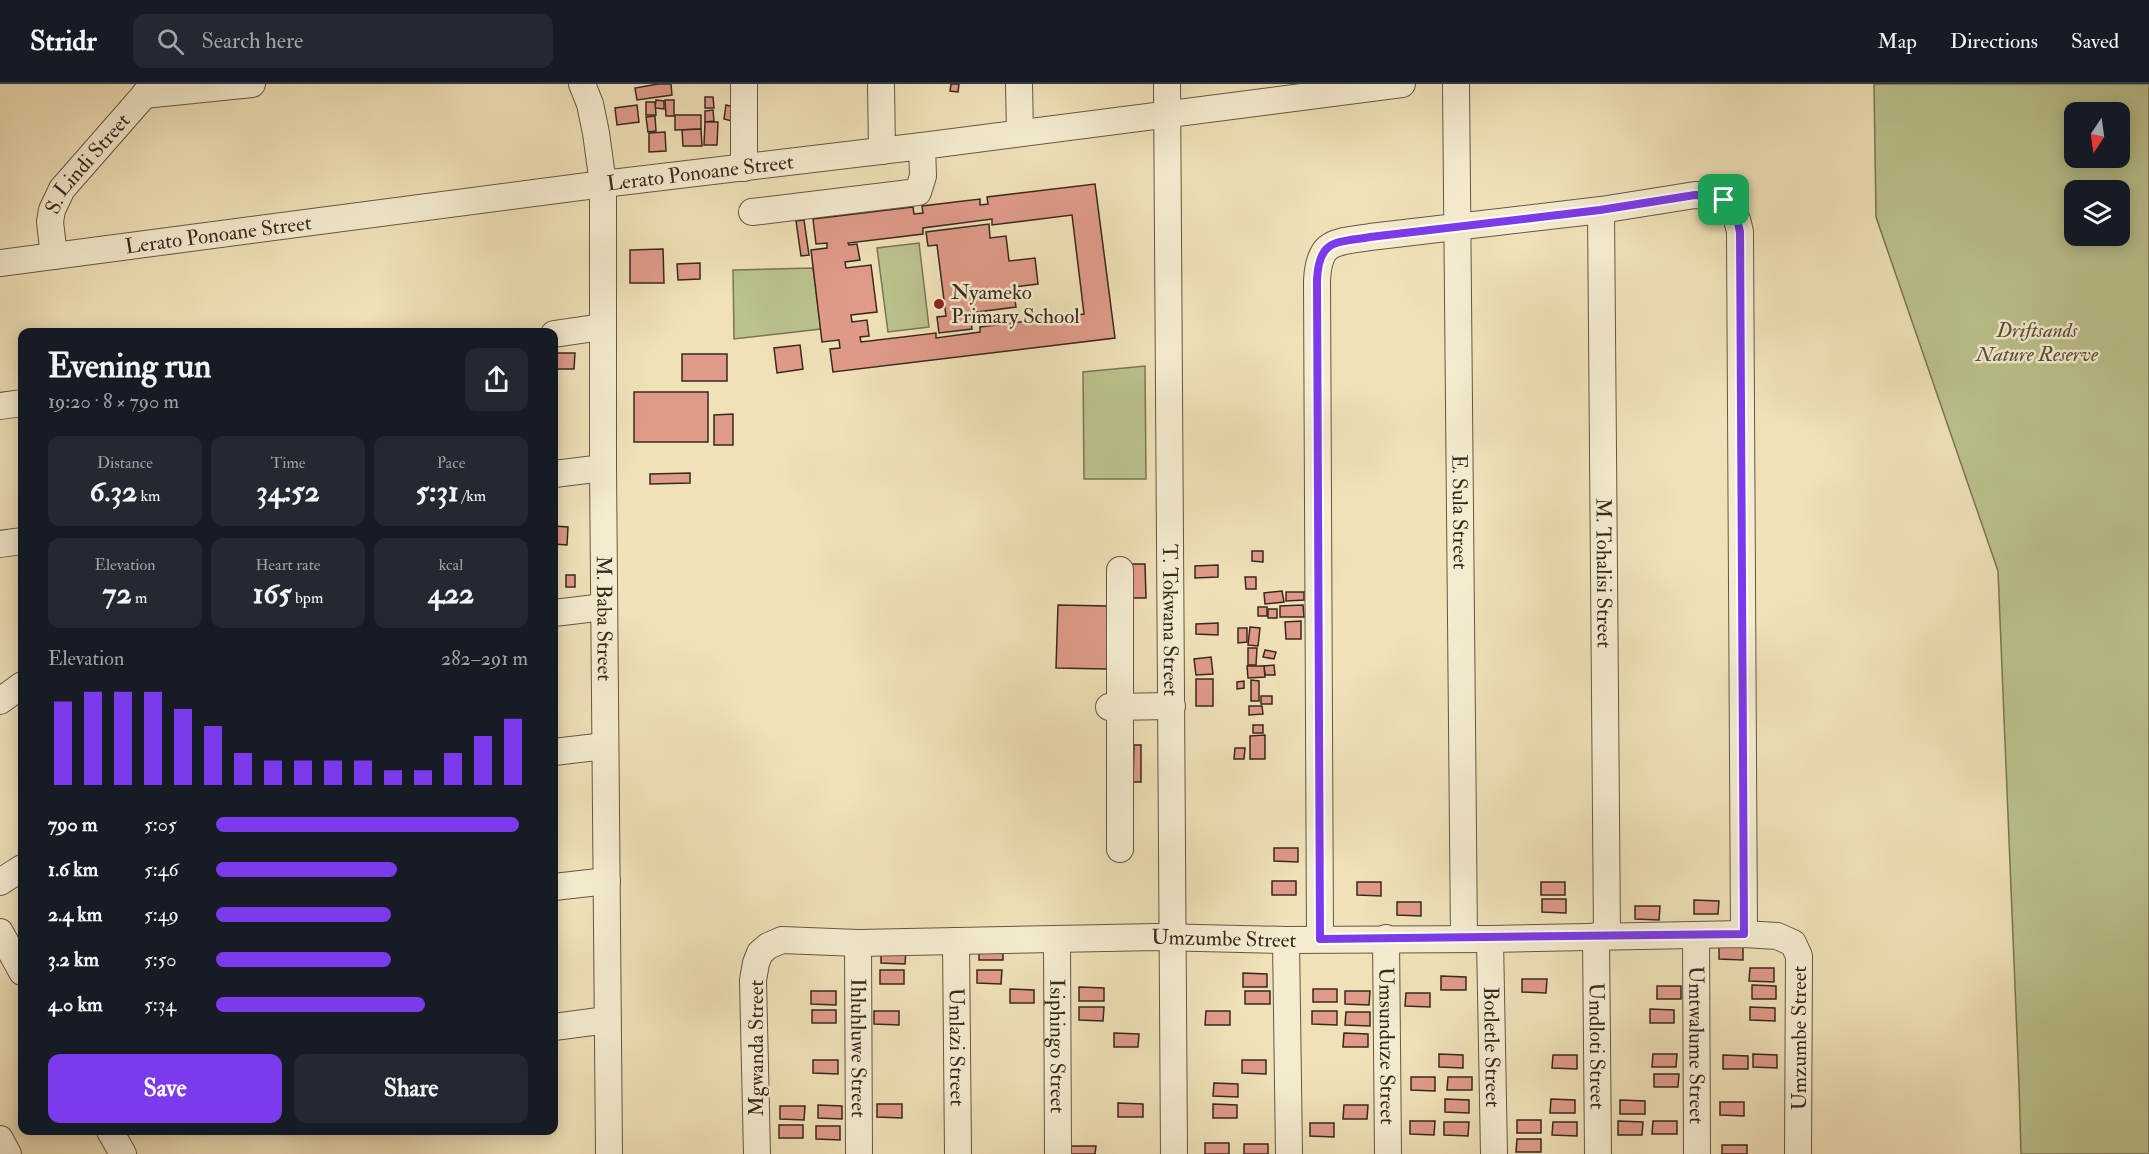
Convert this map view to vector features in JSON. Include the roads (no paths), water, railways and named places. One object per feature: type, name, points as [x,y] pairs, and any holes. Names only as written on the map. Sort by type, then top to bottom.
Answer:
[{"type":"street","points":[[149,90],[252,84]]},
{"type":"street","name":"M. Baba Street","points":[[582,84],[590,104],[603,184],[602,327],[609,1154]]},
{"type":"street","points":[[744,84],[744,168]]},
{"type":"street","points":[[881,84],[882,151]]},
{"type":"street","points":[[1019,84],[1020,133]]},
{"type":"street","name":"T. Tokwana Street","points":[[1167,84],[1174,1154]]},
{"type":"street","name":"Lerato Ponoane Street","points":[[0,263],[603,184],[922,146],[1402,84]]},
{"type":"street","name":"E. Sula Street","points":[[1456,84],[1464,939]]},
{"type":"street","name":"S. Lindi Street","points":[[54,256],[50,222],[51,210],[59,195],[149,90]]},
{"type":"street","points":[[752,212],[918,192],[923,176],[922,146]]},
{"type":"street","points":[[1320,939],[1318,265],[1324,249],[1333,244],[1370,237],[1600,210],[1695,195],[1711,195],[1724,200],[1733,207],[1737,218],[1740,244],[1744,934]]},
{"type":"street","name":"M. Tohalisi Street","points":[[1600,210],[1602,936]]},
{"type":"street","points":[[558,333],[602,327]]},
{"type":"street","points":[[0,406],[18,404]]},
{"type":"street","points":[[558,474],[603,468]]},
{"type":"street","points":[[0,544],[18,542]]},
{"type":"street","points":[[1120,570],[1114,706],[1120,849]]},
{"type":"street","points":[[558,613],[604,607]]},
{"type":"street","points":[[0,701],[18,688]]},
{"type":"street","points":[[1114,706],[1172,706]]},
{"type":"street","points":[[558,752],[605,746]]},
{"type":"street","points":[[0,882],[18,871]]},
{"type":"street","points":[[558,886],[607,880]]},
{"type":"street","points":[[0,932],[18,965]]},
{"type":"street","name":"Umzumbe Street","points":[[768,945],[783,940],[858,943],[1173,938],[1286,940],[1744,934],[1777,936],[1793,943],[1799,956],[1798,1154]]},
{"type":"street","name":"Umtwalume Street","points":[[1696,935],[1697,1154]]},
{"type":"street","name":"Umdloti Street","points":[[1598,1154],[1602,936]]},
{"type":"street","name":"Umsunduze Street","points":[[1386,938],[1388,1154]]},
{"type":"street","name":"Botletle Street","points":[[1490,939],[1494,1154]]},
{"type":"street","name":"Umlazi Street","points":[[957,940],[958,1154]]},
{"type":"street","name":"Isiphingo Street","points":[[1057,940],[1058,1154]]},
{"type":"street","points":[[1286,940],[1288,1154]]},
{"type":"street","name":"Ihluhluwe Street","points":[[858,943],[859,1154]]},
{"type":"street","name":"Mgwanda Street","points":[[757,1154],[753,980],[760,953],[768,945]]},
{"type":"street","points":[[558,1026],[607,1020]]},
{"type":"street","points":[[112,1135],[123,1154]]},
{"type":"street","points":[[0,1140],[8,1154]]},
{"type":"place","name":"Nyameko Primary School","points":[[939,304]]},
{"type":"park label","name":"Driftsands Nature Reserve","points":[[2037,342]]}]
